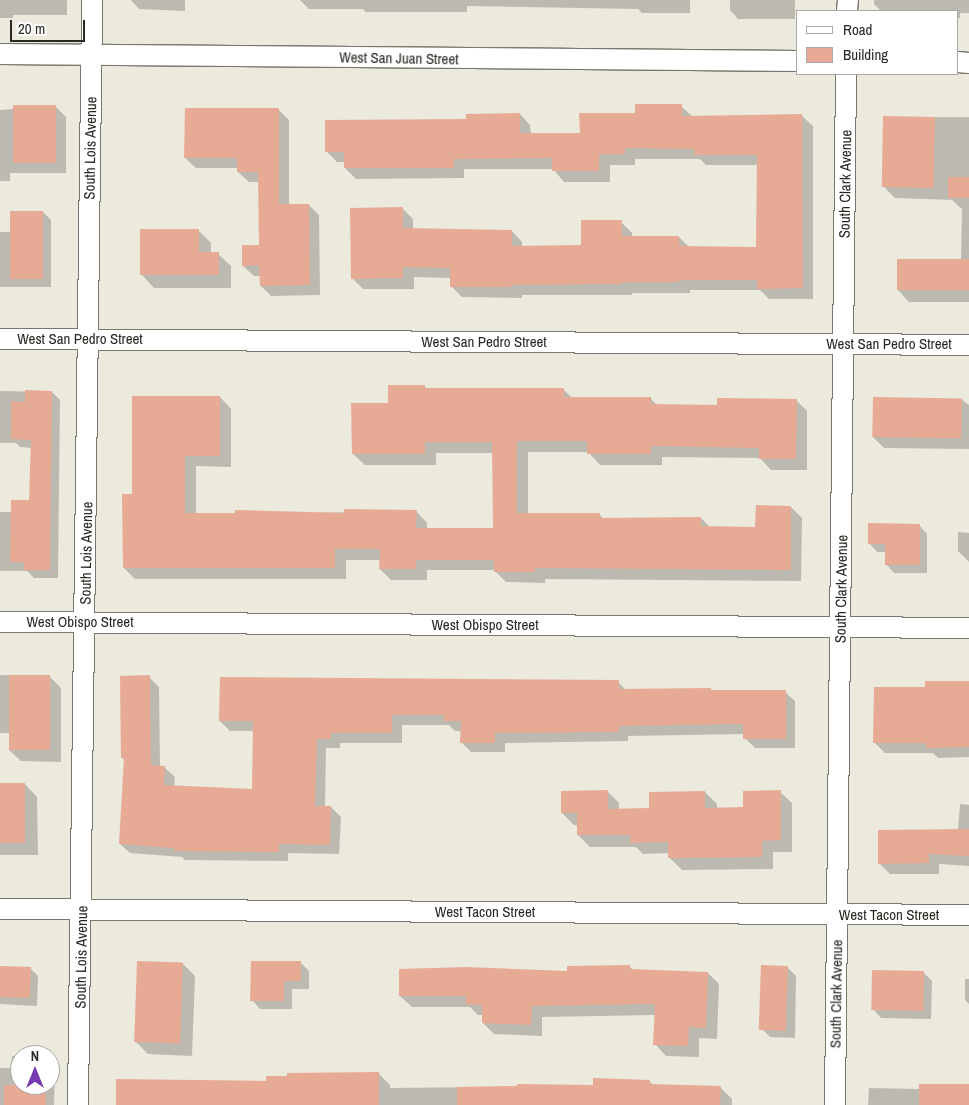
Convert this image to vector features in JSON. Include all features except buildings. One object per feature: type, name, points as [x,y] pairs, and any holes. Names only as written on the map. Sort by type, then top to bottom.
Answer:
[{"type":"street","name":"South Lois Avenue","points":[[78,1105],[86,622],[92,0]]},
{"type":"street","name":"West San Juan Street","points":[[0,54],[796,61]]},
{"type":"street","name":"South Clark Avenue","points":[[835,1105],[846,75]]},
{"type":"street","name":"West San Pedro Street","points":[[0,339],[969,345]]},
{"type":"street","name":"West Obispo Street","points":[[0,622],[969,628]]},
{"type":"street","name":"West Tacon Street","points":[[0,909],[969,915]]}]
